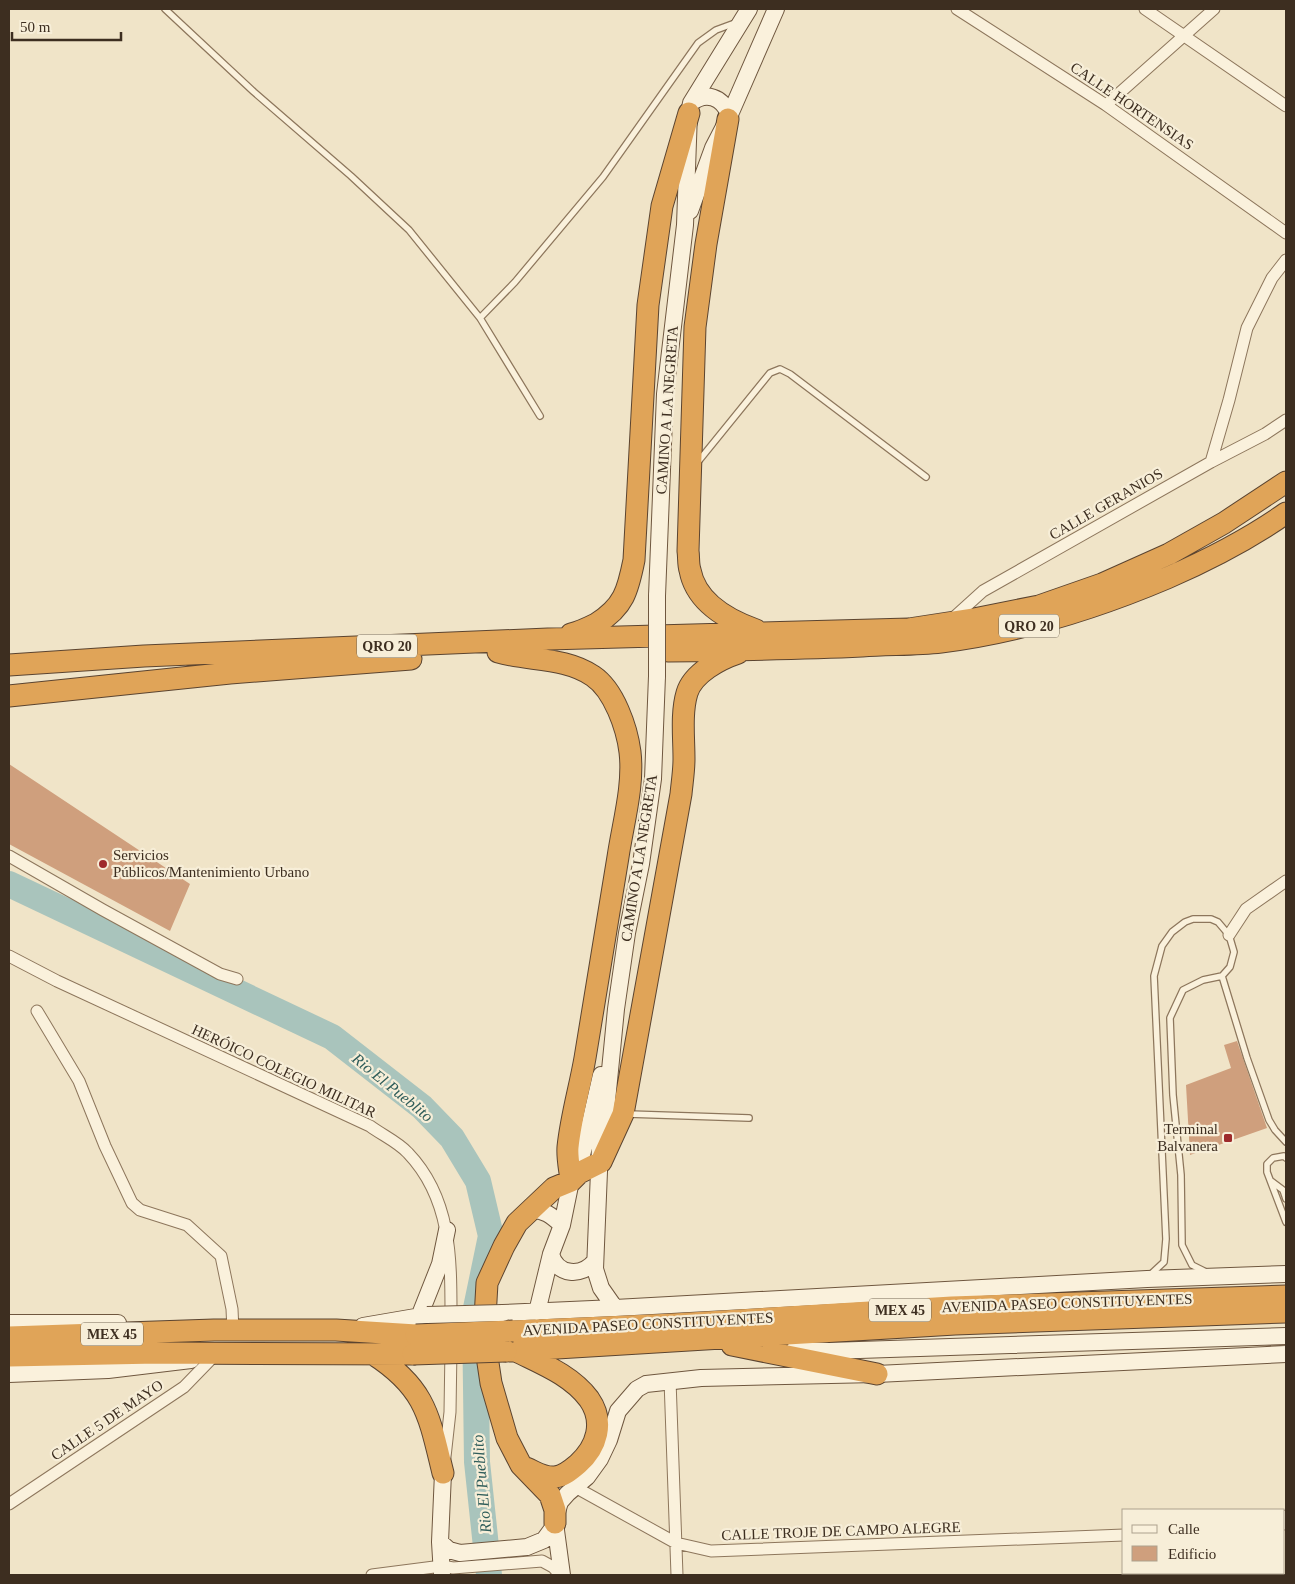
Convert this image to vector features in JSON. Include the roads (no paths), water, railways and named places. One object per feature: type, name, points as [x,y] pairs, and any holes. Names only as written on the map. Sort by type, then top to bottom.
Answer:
[{"type":"highway","points":[[548,639],[588,629],[606,618],[623,599],[629,584],[634,560],[648,305],[662,206],[690,108]]},
{"type":"highway","points":[[729,116],[706,244],[695,327],[688,551],[690,571],[694,582],[715,609],[733,621],[766,634]]},
{"type":"highway","name":"QRO 20","points":[[9,665],[144,656],[548,639],[909,629],[947,624],[1039,606],[1102,584],[1169,554],[1224,523],[1286,482]]},
{"type":"highway","name":"QRO 20","points":[[9,685],[230,673],[498,652],[748,650],[940,642],[1012,630],[1070,615],[1128,594],[1183,571],[1238,544],[1286,512]]},
{"type":"highway","points":[[555,1523],[555,1510],[550,1495],[520,1465],[507,1438],[491,1383],[484,1336],[487,1283],[511,1231],[517,1223],[554,1188],[571,1181],[579,1174],[601,1162],[623,1114],[681,794],[684,762],[683,732],[687,693],[692,683],[712,666],[723,659],[748,650]]},
{"type":"highway","points":[[498,652],[515,657],[553,661],[568,665],[593,676],[605,688],[617,708],[623,723],[630,752],[627,805],[568,1148],[571,1181]]},
{"type":"highway","points":[[9,654],[144,656]]},
{"type":"highway","points":[[9,696],[230,673]]},
{"type":"highway","name":"AVENIDA PASEO CONSTITUYENTES","points":[[512,1344],[674,1324],[952,1307],[1286,1296]]},
{"type":"highway","name":"AVENIDA PASEO CONSTITUYENTES","points":[[9,1337],[224,1330],[419,1330],[512,1344],[698,1339],[955,1324],[1286,1312]]},
{"type":"highway","name":"AVENIDA PASEO CONSTITUYENTES","points":[[9,1356],[157,1353],[373,1354],[419,1330]]},
{"type":"highway","points":[[698,1339],[876,1374]]},
{"type":"highway","points":[[512,1344],[561,1373],[582,1390],[590,1401],[598,1427],[595,1442],[590,1450],[578,1464],[563,1475],[554,1477],[544,1476],[520,1465]]},
{"type":"highway","points":[[373,1354],[394,1369],[418,1394],[427,1413],[443,1473]]},
{"type":"street","name":"CAMINO A LA NEGRETA","points":[[685,225],[713,148],[776,9]]},
{"type":"street","name":"CALLE HORTENSIAS","points":[[957,9],[1106,105],[1286,233]]},
{"type":"street","points":[[1145,9],[1286,106]]},
{"type":"street","points":[[1106,105],[1214,9]]},
{"type":"street","name":"CAMINO A LA NEGRETA","points":[[615,1308],[597,1281],[595,1261],[601,1162],[600,1147],[605,1119],[616,1009],[627,933],[641,864],[653,779],[657,596],[666,394],[685,225],[690,108],[744,15]]},
{"type":"street","points":[[690,108],[702,96],[709,96],[721,101],[729,116]]},
{"type":"street","points":[[1211,462],[1247,328],[1272,278],[1286,260]]},
{"type":"street","name":"CALLE GERANIOS","points":[[947,624],[983,591],[1211,462],[1266,434],[1286,420]]},
{"type":"street","points":[[9,856],[212,970],[236,979]]},
{"type":"street","points":[[1229,935],[1246,909],[1286,881]]},
{"type":"street","name":"HERÓICO COLEGIO MILITAR","points":[[9,956],[74,989],[370,1126],[407,1152],[426,1174],[442,1211],[447,1230],[451,1267],[450,1412],[443,1473]]},
{"type":"street","name":"CAMINO A LA NEGRETA","points":[[537,1312],[550,1254],[562,1225],[571,1181],[580,1162],[586,1140],[616,1009]]},
{"type":"street","points":[[9,1323],[135,1323],[198,1326],[224,1330],[232,1309],[221,1256],[187,1225],[140,1210],[132,1203],[105,1146],[79,1081],[37,1010]]},
{"type":"street","points":[[530,1210],[538,1209],[547,1212],[562,1225]]},
{"type":"street","points":[[447,1230],[440,1264],[419,1330],[503,1313],[1147,1278],[1286,1274]]},
{"type":"street","points":[[550,1254],[556,1266],[570,1272],[584,1270],[595,1261]]},
{"type":"street","points":[[754,1349],[829,1351],[1285,1338]]},
{"type":"street","points":[[9,1374],[132,1368],[186,1362],[216,1354]]},
{"type":"street","name":"CALLE 5 DE MAYO","points":[[9,1504],[184,1387],[216,1354]]},
{"type":"street","points":[[448,1566],[527,1547],[538,1543],[548,1535],[555,1523],[560,1502],[587,1477],[600,1459],[609,1440],[618,1411],[623,1403],[636,1389],[646,1384],[670,1380],[876,1374],[1286,1354]]},
{"type":"street","points":[[670,1380],[677,1575]]},
{"type":"street","points":[[443,1473],[440,1542],[448,1566]]},
{"type":"street","name":"CALLE TROJE DE CAMPO ALEGRE","points":[[575,1487],[676,1543],[711,1551],[1122,1535]]},
{"type":"street","points":[[555,1523],[561,1575]]},
{"type":"street","points":[[372,1575],[448,1566],[542,1561],[553,1567],[561,1575]]},
{"type":"lane","points":[[166,9],[254,92],[351,176],[408,230],[480,318],[540,416]]},
{"type":"lane","points":[[480,318],[515,282],[603,177],[698,43],[716,30],[744,15]]},
{"type":"lane","points":[[691,471],[770,373],[780,369],[790,374],[926,477]]},
{"type":"lane","points":[[1147,1278],[1164,1262],[1166,1239],[1154,976],[1166,939],[1178,927],[1193,919],[1211,919],[1218,922],[1229,935],[1234,952],[1230,967],[1222,976],[1203,980],[1183,990],[1170,1018],[1173,1095],[1181,1175],[1182,1245],[1192,1264],[1222,1277]]},
{"type":"lane","points":[[1222,976],[1227,997],[1263,1105],[1275,1130],[1286,1142]]},
{"type":"lane","points":[[623,1114],[749,1118]]},
{"type":"lane","points":[[1286,1158],[1284,1156],[1273,1158],[1267,1164],[1267,1172],[1286,1222]]},
{"type":"lane","points":[[1270,1181],[1283,1190],[1286,1199]]},
{"type":"waterway","name":"Rio El Pueblito","points":[[9,884],[332,1037],[422,1107],[452,1138],[478,1181],[491,1236],[475,1313],[477,1462],[489,1575]]},
{"type":"place","name":"Servicios Públicos/Mantenimiento Urbano","points":[[103,864]]},
{"type":"place","name":"Terminal Balvanera","points":[[1228,1138]]}]
